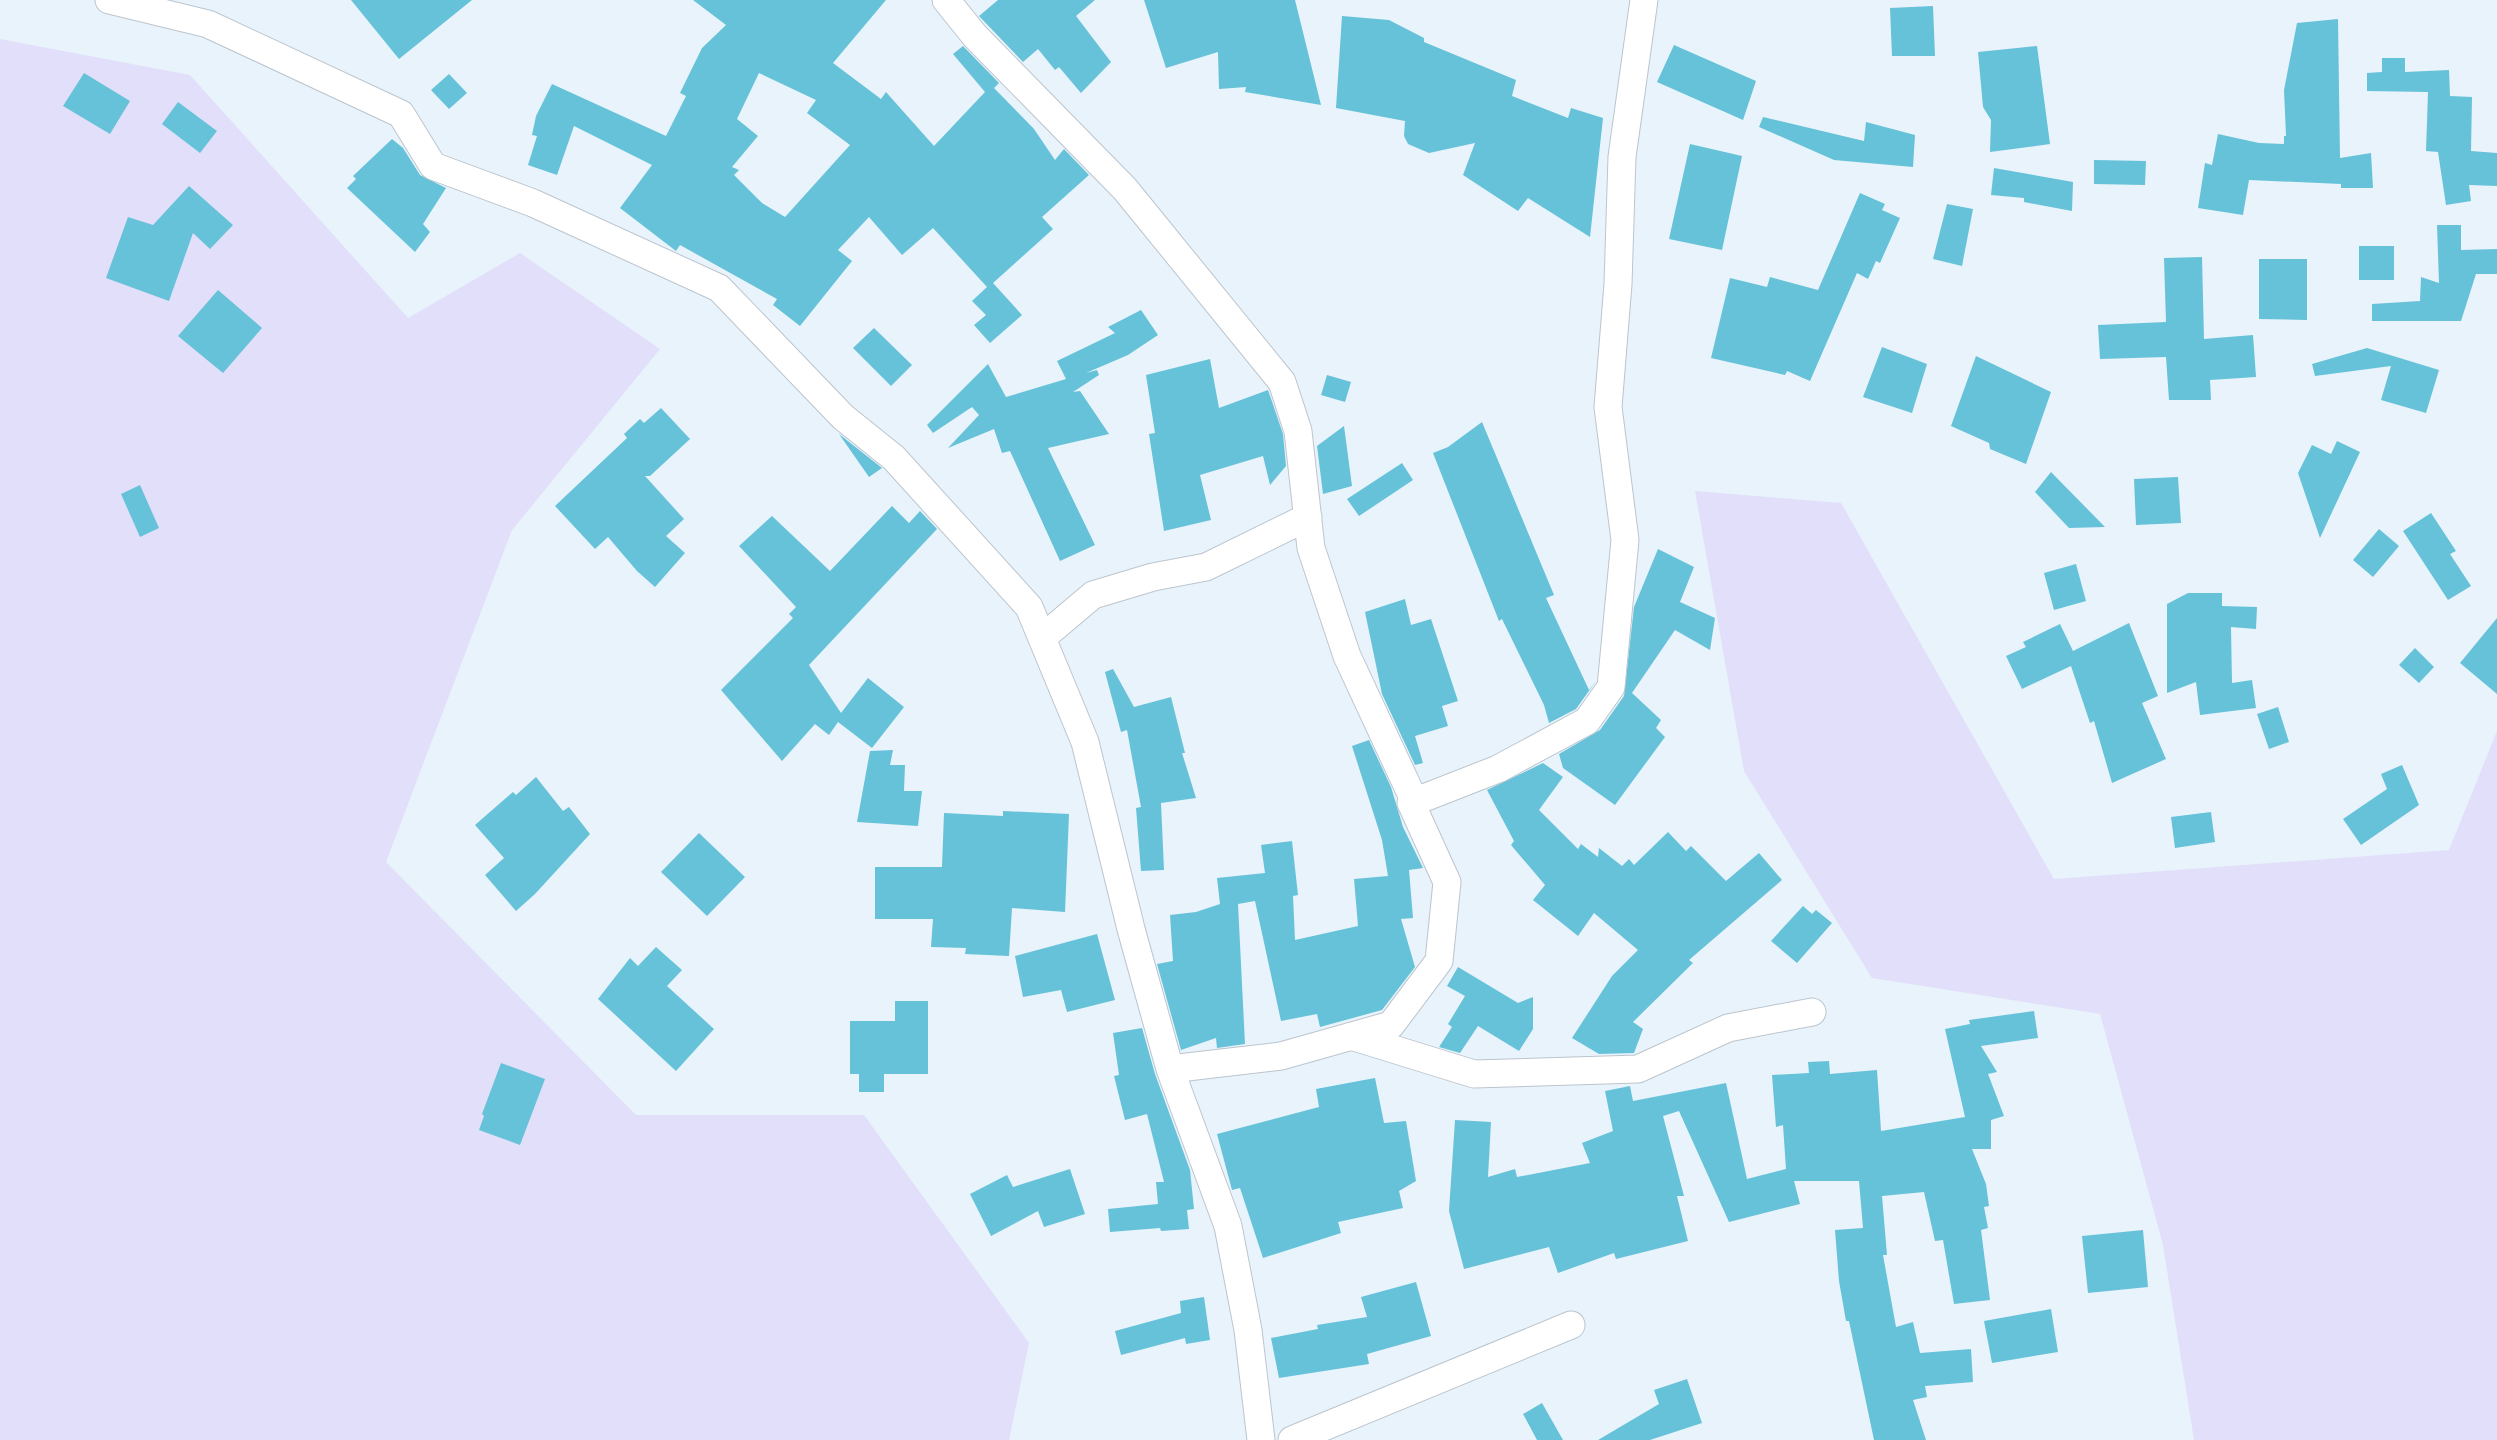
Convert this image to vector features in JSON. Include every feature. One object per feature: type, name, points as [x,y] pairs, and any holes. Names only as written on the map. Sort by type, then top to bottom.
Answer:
[{"type":"street","points":[[109,0],[191,9],[208,24],[401,114],[433,166],[533,203],[719,288],[843,417],[894,458],[1029,607],[1085,742],[1131,929],[1170,1069],[1228,1226],[1248,1330],[1260,1440]]},
{"type":"street","points":[[946,0],[975,36],[1125,189],[1282,382],[1298,431],[1311,548],[1347,656],[1413,798],[1412,803],[1447,882],[1438,961],[1391,1025],[1281,1056],[1170,1069]]},
{"type":"street","points":[[1412,803],[1498,769],[1587,721],[1611,687],[1625,540],[1608,407],[1618,284],[1622,158],[1644,0]]},
{"type":"street","points":[[1042,638],[1093,595],[1153,577],[1206,567],[1308,517]]},
{"type":"street","points":[[1351,1036],[1474,1074],[1638,1069],[1728,1028],[1812,1012]]},
{"type":"street","points":[[1292,1440],[1571,1326]]},
{"type":"shaded area","points":[[0,39],[190,75],[408,318],[520,253],[660,349],[512,530],[386,862],[636,1115],[864,1115],[1029,1343],[1009,1440],[0,1440]]},
{"type":"shaded area","points":[[1695,491],[1841,503],[2054,879],[2449,850],[2497,731],[2497,1440],[2194,1440],[2163,1245],[2100,1014],[1872,978],[1744,771]]},
{"type":"building","points":[[351,0],[472,0],[399,59]]},
{"type":"building","points":[[693,0],[886,0],[833,63],[881,99],[886,92],[934,146],[985,92],[953,54],[963,46],[999,83],[994,88],[1034,129],[1055,160],[1064,149],[1089,175],[1042,217],[1053,229],[993,283],[1022,315],[990,343],[974,325],[986,315],[972,301],[987,287],[933,228],[902,255],[869,217],[838,250],[852,261],[800,326],[773,305],[777,299],[680,245],[676,251],[620,208],[652,165],[574,126],[557,175],[528,165],[537,136],[532,135],[536,116],[552,84],[666,136],[686,96],[680,93],[702,48],[726,25]],"holes":[[[759,73],[816,100],[807,113],[850,145],[785,217],[762,203],[734,175],[739,170],[732,167],[758,136],[737,119]]]},
{"type":"building","points":[[998,0],[1095,0],[1076,16],[1111,62],[1081,93],[1059,67],[1055,70],[1038,49],[1023,62],[979,16]]},
{"type":"building","points":[[1144,0],[1295,0],[1321,105],[1245,92],[1246,87],[1219,89],[1218,52],[1166,68]]},
{"type":"building","points":[[1933,6],[1935,56],[1892,56],[1890,8]]},
{"type":"building","points":[[1342,16],[1389,20],[1424,38],[1424,42],[1516,80],[1512,96],[1568,118],[1571,108],[1603,118],[1590,237],[1528,198],[1518,211],[1463,175],[1475,143],[1429,153],[1408,144],[1404,136],[1405,121],[1336,108]]},
{"type":"building","points":[[2338,19],[2340,158],[2371,153],[2373,188],[2341,188],[2341,184],[2249,180],[2243,215],[2198,208],[2205,163],[2212,165],[2218,134],[2259,143],[2284,144],[2284,136],[2286,136],[2284,90],[2297,23]]},
{"type":"building","points":[[1674,45],[1756,81],[1743,120],[1657,82]]},
{"type":"building","points":[[2037,46],[2050,144],[1990,152],[1991,120],[1983,107],[1978,52]]},
{"type":"building","points":[[2382,58],[2405,58],[2405,72],[2449,70],[2450,96],[2472,97],[2471,151],[2497,153],[2497,186],[2469,185],[2471,201],[2446,205],[2438,152],[2426,151],[2428,92],[2367,91],[2367,73],[2382,72]]},
{"type":"building","points":[[84,73],[130,101],[110,134],[63,106]]},
{"type":"building","points":[[449,74],[467,93],[449,109],[431,90]]},
{"type":"building","points":[[178,102],[217,131],[200,153],[162,124]]},
{"type":"building","points":[[1763,117],[1864,141],[1866,122],[1915,135],[1913,167],[1834,160],[1759,127]]},
{"type":"building","points":[[392,139],[403,148],[420,175],[446,188],[423,224],[430,232],[415,252],[347,188],[356,179],[353,176]]},
{"type":"building","points":[[1690,144],[1742,156],[1722,250],[1669,239]]},
{"type":"building","points":[[2094,160],[2146,161],[2145,185],[2094,184]]},
{"type":"building","points":[[1994,168],[2073,182],[2072,211],[2024,202],[2024,198],[1991,195]]},
{"type":"building","points":[[189,186],[233,225],[210,249],[193,233],[169,301],[106,278],[128,217],[153,225]]},
{"type":"building","points":[[1860,193],[1885,204],[1882,210],[1900,218],[1880,263],[1876,261],[1868,279],[1857,273],[1810,381],[1787,371],[1785,375],[1711,358],[1730,278],[1767,287],[1770,277],[1818,290]]},
{"type":"building","points":[[1947,204],[1973,209],[1962,266],[1933,259]]},
{"type":"building","points":[[2437,225],[2461,225],[2461,250],[2497,249],[2497,274],[2476,274],[2461,321],[2372,321],[2372,304],[2420,301],[2421,277],[2439,283]]},
{"type":"building","points":[[2359,246],[2394,246],[2394,280],[2359,280]]},
{"type":"building","points":[[2202,257],[2204,339],[2253,335],[2256,377],[2210,380],[2211,400],[2169,400],[2166,357],[2100,359],[2098,325],[2166,322],[2164,258]]},
{"type":"building","points":[[2259,259],[2307,259],[2307,320],[2259,319]]},
{"type":"building","points":[[218,290],[262,328],[223,373],[178,336]]},
{"type":"building","points":[[1141,310],[1158,335],[1128,355],[1086,373],[1097,370],[1099,375],[1073,392],[1080,391],[1109,434],[1048,448],[1095,545],[1060,561],[1010,451],[1002,453],[994,429],[948,448],[979,415],[972,407],[933,433],[927,425],[988,364],[1006,397],[1066,379],[1057,361],[1115,333],[1108,327]]},
{"type":"building","points":[[874,328],[912,365],[891,386],[853,348]]},
{"type":"building","points":[[1882,347],[1927,364],[1912,413],[1863,397]]},
{"type":"building","points":[[2367,348],[2439,370],[2426,413],[2381,400],[2391,366],[2315,376],[2312,364]]},
{"type":"building","points":[[1976,356],[2051,392],[2026,464],[1990,449],[1989,443],[1951,426]]},
{"type":"building","points":[[1210,359],[1219,408],[1268,390],[1283,434],[1286,466],[1270,485],[1263,456],[1200,475],[1211,520],[1164,531],[1149,434],[1155,433],[1146,375]]},
{"type":"building","points":[[1327,375],[1351,382],[1345,402],[1321,395]]},
{"type":"building","points":[[661,408],[690,439],[650,476],[645,476],[684,519],[666,536],[685,553],[655,587],[637,571],[608,537],[595,549],[555,506],[627,438],[624,434],[640,419],[644,423]]},
{"type":"building","points":[[1482,422],[1554,595],[1546,598],[1589,690],[1596,681],[1576,709],[1549,723],[1544,705],[1502,619],[1499,621],[1433,453],[1448,447]]},
{"type":"building","points":[[1344,426],[1352,486],[1323,494],[1317,446]]},
{"type":"building","points":[[839,434],[882,468],[869,477]]},
{"type":"building","points":[[2337,441],[2360,452],[2320,538],[2298,473],[2312,445],[2331,454]]},
{"type":"building","points":[[1402,463],[1413,480],[1359,516],[1347,499]]},
{"type":"building","points":[[2051,472],[2105,527],[2069,528],[2035,492]]},
{"type":"building","points":[[2178,477],[2181,523],[2136,525],[2134,479]]},
{"type":"building","points":[[140,485],[159,528],[140,537],[121,494]]},
{"type":"building","points":[[892,506],[909,523],[920,511],[937,529],[809,665],[841,713],[868,678],[904,707],[872,748],[838,722],[829,735],[815,724],[782,761],[721,690],[793,618],[789,614],[796,607],[739,546],[772,516],[830,571]]},
{"type":"building","points":[[2431,513],[2456,551],[2450,554],[2471,586],[2448,600],[2403,531]]},
{"type":"building","points":[[2379,529],[2399,546],[2373,577],[2353,560]]},
{"type":"building","points":[[1658,549],[1694,567],[1680,602],[1715,618],[1710,650],[1675,630],[1632,693],[1661,720],[1656,728],[1665,737],[1615,805],[1563,768],[1559,754],[1600,730],[1624,696],[1634,607]]},
{"type":"building","points":[[2076,564],[2086,601],[2054,610],[2044,573]]},
{"type":"building","points":[[2188,593],[2222,593],[2222,606],[2257,607],[2256,629],[2231,627],[2232,683],[2252,680],[2256,708],[2200,715],[2196,682],[2167,693],[2167,604]]},
{"type":"building","points":[[1405,599],[1411,625],[1431,619],[1458,701],[1442,706],[1448,726],[1415,736],[1423,763],[1415,765],[1382,694],[1365,612]]},
{"type":"building","points":[[2497,618],[2497,694],[2460,663]]},
{"type":"building","points":[[2129,623],[2158,696],[2142,703],[2166,759],[2112,783],[2094,721],[2090,723],[2071,666],[2022,689],[2006,656],[2026,647],[2023,642],[2060,624],[2073,651]]},
{"type":"building","points":[[2415,648],[2434,667],[2419,683],[2399,665]]},
{"type":"building","points":[[1113,669],[1134,707],[1171,697],[1185,753],[1182,753],[1196,798],[1161,803],[1164,870],[1141,871],[1136,808],[1141,807],[1127,730],[1121,732],[1105,672]]},
{"type":"building","points":[[2278,707],[2289,742],[2269,749],[2257,714]]},
{"type":"building","points":[[1369,740],[1391,787],[1403,827],[1423,868],[1409,870],[1413,918],[1401,919],[1415,967],[1382,1010],[1320,1027],[1317,1014],[1281,1021],[1255,901],[1238,904],[1245,1044],[1217,1048],[1216,1038],[1181,1050],[1157,964],[1173,961],[1170,915],[1196,912],[1220,904],[1217,878],[1265,873],[1261,845],[1292,841],[1298,895],[1293,896],[1295,940],[1358,926],[1354,879],[1388,876],[1382,840],[1352,746]]},
{"type":"building","points":[[893,750],[890,765],[905,765],[904,791],[922,791],[918,826],[857,822],[870,751]]},
{"type":"building","points":[[1543,763],[1563,777],[1539,810],[1578,849],[1581,844],[1598,857],[1599,848],[1622,866],[1629,859],[1634,865],[1668,832],[1686,851],[1691,846],[1726,881],[1759,853],[1782,880],[1689,960],[1693,963],[1633,1022],[1643,1029],[1634,1053],[1599,1054],[1572,1038],[1612,976],[1638,950],[1594,913],[1578,936],[1533,900],[1545,885],[1511,845],[1514,841],[1487,790]]},
{"type":"building","points":[[2402,765],[2419,805],[2361,845],[2343,819],[2387,789],[2381,774]]},
{"type":"building","points":[[536,777],[563,811],[569,807],[590,834],[535,894],[516,911],[485,875],[504,858],[475,825],[513,792],[516,795]]},
{"type":"building","points":[[1003,811],[1069,814],[1065,912],[1012,908],[1009,956],[965,954],[966,948],[931,947],[933,919],[875,919],[875,867],[942,867],[944,813],[1003,816]]},
{"type":"building","points":[[2211,812],[2215,842],[2175,848],[2171,817]]},
{"type":"building","points":[[699,833],[745,877],[707,916],[661,872]]},
{"type":"building","points":[[1803,906],[1812,914],[1816,910],[1832,923],[1797,963],[1771,941]]},
{"type":"building","points":[[1097,934],[1115,1000],[1067,1012],[1061,990],[1023,997],[1015,956]]},
{"type":"building","points":[[656,947],[682,970],[667,986],[714,1029],[676,1071],[598,999],[630,958],[638,966]]},
{"type":"building","points":[[1458,967],[1518,1003],[1533,997],[1533,1029],[1519,1051],[1478,1026],[1460,1053],[1439,1047],[1452,1027],[1448,1024],[1465,996],[1447,986]]},
{"type":"building","points":[[895,1001],[928,1001],[928,1074],[884,1074],[884,1092],[859,1092],[859,1074],[850,1074],[850,1021],[895,1021]]},
{"type":"building","points":[[2034,1011],[2038,1038],[1981,1046],[1997,1072],[1988,1074],[2004,1116],[1991,1120],[1991,1149],[1972,1149],[1986,1184],[1989,1206],[1984,1207],[1988,1228],[1981,1230],[1990,1300],[1954,1304],[1943,1240],[1935,1241],[1924,1192],[1882,1196],[1887,1255],[1883,1255],[1896,1327],[1913,1322],[1920,1353],[1971,1349],[1973,1382],[1925,1386],[1927,1397],[1913,1400],[1926,1440],[1874,1440],[1849,1321],[1846,1321],[1839,1281],[1835,1230],[1863,1228],[1859,1181],[1794,1181],[1800,1204],[1729,1222],[1679,1111],[1663,1116],[1684,1196],[1677,1196],[1688,1241],[1616,1259],[1614,1253],[1558,1273],[1549,1247],[1464,1269],[1449,1211],[1455,1120],[1491,1122],[1488,1177],[1515,1169],[1517,1177],[1590,1163],[1582,1143],[1613,1131],[1605,1091],[1630,1086],[1633,1101],[1726,1083],[1747,1179],[1786,1169],[1783,1125],[1776,1127],[1772,1075],[1809,1073],[1808,1062],[1829,1061],[1830,1074],[1877,1070],[1881,1131],[1965,1117],[1945,1029],[1970,1024],[1969,1020]]},
{"type":"building","points":[[1142,1028],[1155,1074],[1190,1170],[1194,1209],[1187,1210],[1189,1229],[1161,1231],[1160,1228],[1110,1232],[1108,1209],[1158,1204],[1156,1182],[1164,1182],[1147,1114],[1125,1120],[1114,1076],[1119,1075],[1113,1033]]},
{"type":"building","points":[[501,1063],[545,1079],[520,1145],[479,1130],[484,1116],[482,1114]]},
{"type":"building","points":[[1375,1078],[1384,1123],[1406,1121],[1416,1181],[1399,1191],[1403,1208],[1338,1222],[1341,1233],[1263,1258],[1240,1188],[1232,1190],[1217,1134],[1319,1107],[1316,1089]]},
{"type":"building","points":[[1070,1169],[1085,1214],[1044,1227],[1038,1211],[991,1236],[970,1194],[1007,1175],[1013,1187]]},
{"type":"building","points":[[2143,1230],[2148,1287],[2088,1293],[2082,1236]]},
{"type":"building","points":[[1416,1282],[1431,1336],[1367,1354],[1369,1364],[1279,1378],[1271,1338],[1318,1329],[1317,1325],[1367,1317],[1361,1297]]},
{"type":"building","points":[[1204,1297],[1210,1340],[1186,1344],[1185,1338],[1121,1355],[1115,1331],[1181,1313],[1180,1301]]},
{"type":"building","points":[[2051,1309],[2058,1352],[1992,1363],[1984,1321]]},
{"type":"building","points":[[1687,1379],[1702,1423],[1650,1440],[1598,1440],[1659,1404],[1654,1390]]},
{"type":"building","points":[[1542,1403],[1563,1440],[1537,1440],[1523,1414]]}]
